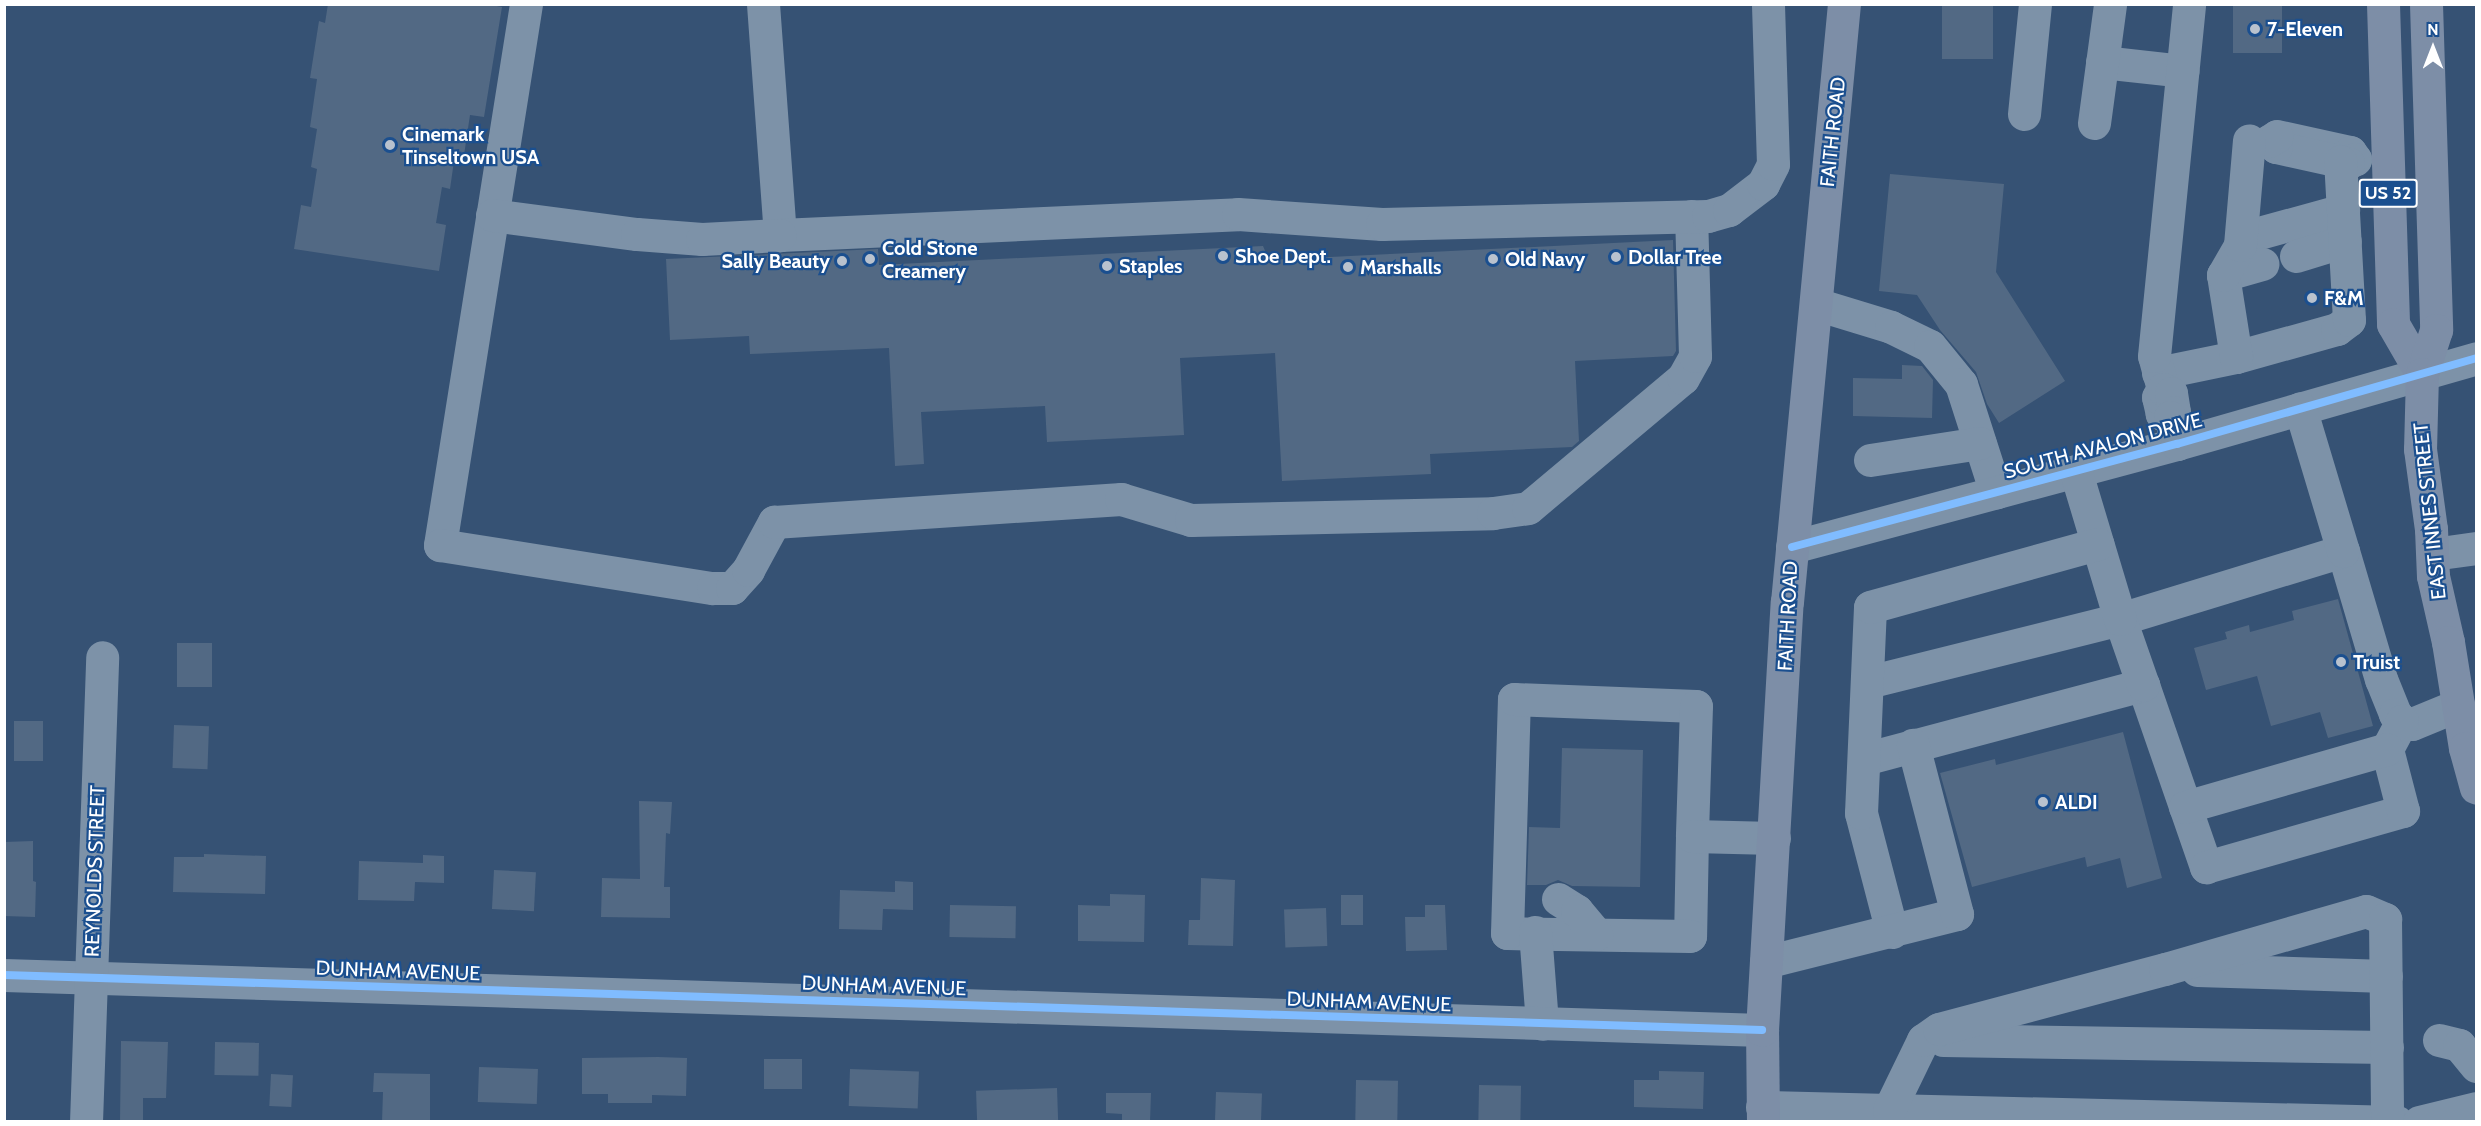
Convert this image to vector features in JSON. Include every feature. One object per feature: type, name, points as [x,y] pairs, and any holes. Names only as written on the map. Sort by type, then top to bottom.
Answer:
[{"type":"main road","name":"FAITH ROAD","points":[[1763,1114],[1762,1030],[1792,547],[1844,4]]},
{"type":"main road","name":"US 52","points":[[2382,4],[2393,324],[2422,374]]},
{"type":"main road","name":"EAST INNES STREET","points":[[2426,4],[2436,330],[2422,374],[2420,449],[2433,554],[2433,576],[2465,748],[2476,788]]},
{"type":"street","points":[[526,4],[440,545],[713,588],[732,588],[748,570],[774,522],[1121,499],[1191,520],[1493,513],[1528,508],[1683,378],[1695,356],[1691,216]]},
{"type":"street","points":[[763,4],[780,235]]},
{"type":"street","points":[[492,215],[685,238],[1238,214],[1382,224],[1708,216],[1729,210],[1763,184],[1773,164],[1768,4]]},
{"type":"street","points":[[2024,114],[2036,4]]},
{"type":"street","points":[[2094,123],[2110,4]]},
{"type":"street","points":[[2189,4],[2154,356],[2167,406],[2236,357],[2337,329],[2349,320],[2344,226],[2348,160],[2388,163]]},
{"type":"street","points":[[2102,62],[2183,71]]},
{"type":"street","points":[[2236,357],[2223,275],[2240,245],[2249,140]]},
{"type":"street","points":[[2241,238],[2344,226]]},
{"type":"street","points":[[2296,256],[2344,226]]},
{"type":"street","points":[[2223,275],[2262,264]]},
{"type":"street","points":[[1816,304],[1891,327],[1930,346],[1961,384],[1996,493]]},
{"type":"street","name":"SOUTH AVALON DRIVE","points":[[1792,547],[2076,472],[2167,406],[2300,408],[2476,358]]},
{"type":"street","points":[[2300,408],[2381,679],[2395,714],[2402,721],[2412,724],[2458,705]]},
{"type":"street","points":[[1870,460],[1980,443]]},
{"type":"street","points":[[2076,472],[2120,619],[2206,867],[2403,811],[2386,749]]},
{"type":"street","points":[[1892,932],[1861,813],[1870,606],[2097,544]]},
{"type":"street","points":[[2433,554],[2476,548]]},
{"type":"street","points":[[1868,682],[2120,619],[2343,551]]},
{"type":"street","name":"REYNOLDS STREET","points":[[86,1122],[102,657]]},
{"type":"street","points":[[1864,759],[2143,685]]},
{"type":"street","points":[[1514,699],[1696,706],[1692,836],[1690,936],[1507,933],[1534,902],[1514,699]]},
{"type":"street","points":[[2185,807],[2386,749],[2402,721]]},
{"type":"street","points":[[1766,962],[1957,914],[1913,746]]},
{"type":"street","points":[[1692,836],[1774,838]]},
{"type":"street","points":[[1534,902],[1577,911],[1596,934]]},
{"type":"street","points":[[1889,1110],[1923,1040],[1939,1029],[2165,969],[2366,911],[2385,919],[2387,1121]]},
{"type":"street","points":[[1535,932],[1542,1024]]},
{"type":"street","points":[[2165,969],[2386,976]]},
{"type":"street","name":"DUNHAM AVENUE","points":[[4,975],[1762,1030]]},
{"type":"street","points":[[1923,1040],[2386,1043],[2434,1040],[2459,1045],[2476,1066]]},
{"type":"street","points":[[2419,1122],[2476,1108]]},
{"type":"street","points":[[1763,1114],[1889,1110],[2397,1122]]},
{"type":"building","name":"Cinemark Tinseltown USA","points":[[328,4],[486,4],[502,7],[484,117],[470,115],[463,162],[454,161],[450,189],[442,187],[436,223],[446,225],[439,271],[294,249],[301,205],[311,207],[317,169],[311,167],[317,129],[310,127],[317,79],[310,78],[319,21],[325,23]]},
{"type":"building","points":[[1942,4],[1993,4],[1993,59],[1942,59]]},
{"type":"building","name":"7-Eleven","points":[[2233,4],[2282,4],[2282,53],[2233,53]]},
{"type":"building","points":[[1890,174],[2004,184],[1996,272],[2065,381],[1999,423],[1987,404],[1976,372],[1940,330],[1917,295],[1879,291]]},
{"type":"building","points":[[1673,240],[1676,351],[1673,356],[1575,361],[1579,441],[1572,447],[1430,454],[1431,474],[1282,481],[1275,353],[1180,358],[1184,435],[1047,442],[1045,406],[921,412],[924,464],[895,466],[889,348],[750,354],[749,336],[670,340],[666,259],[878,249],[879,265],[1263,246],[1269,260]]},
{"type":"building","points":[[1902,365],[1922,366],[1933,380],[1932,418],[1853,416],[1853,378],[1902,379]]},
{"type":"building","points":[[2338,599],[2373,726],[2328,738],[2320,712],[2271,726],[2257,676],[2206,690],[2194,648],[2227,639],[2225,632],[2249,625],[2250,632],[2294,620],[2292,611]]},
{"type":"building","points":[[177,643],[212,643],[212,687],[177,687]]},
{"type":"building","points":[[14,721],[43,721],[43,761],[14,761]]},
{"type":"building","points":[[174,725],[209,726],[207,769],[172,768]]},
{"type":"building","name":"ALDI","points":[[2123,732],[2162,878],[2127,888],[2120,858],[2087,867],[2085,857],[1972,887],[1940,773],[1995,759],[1996,765]]},
{"type":"building","points":[[1562,748],[1643,750],[1640,887],[1572,886],[1558,880],[1546,885],[1527,885],[1529,827],[1560,828]]},
{"type":"building","points":[[639,801],[672,802],[670,834],[666,833],[664,887],[670,887],[670,918],[601,917],[602,878],[640,879]]},
{"type":"building","points":[[33,841],[33,881],[36,882],[35,917],[4,916],[4,842]]},
{"type":"building","points":[[204,854],[266,856],[265,894],[173,892],[174,857],[204,857]]},
{"type":"building","points":[[423,855],[444,856],[444,883],[415,882],[414,901],[358,900],[359,861],[423,863]]},
{"type":"building","points":[[494,870],[536,872],[534,911],[492,909]]},
{"type":"building","points":[[1201,878],[1235,880],[1233,946],[1188,945],[1189,920],[1200,920]]},
{"type":"building","points":[[895,881],[913,882],[913,910],[883,909],[882,930],[839,929],[840,890],[895,892]]},
{"type":"building","points":[[1110,894],[1145,895],[1144,942],[1078,941],[1078,905],[1110,906]]},
{"type":"building","points":[[1341,895],[1363,895],[1363,925],[1341,925]]},
{"type":"building","points":[[950,905],[1016,906],[1015,938],[949,937]]},
{"type":"building","points":[[1425,905],[1445,905],[1447,950],[1406,951],[1405,917],[1425,917]]},
{"type":"building","points":[[1326,908],[1327,946],[1285,947],[1284,909]]},
{"type":"building","points":[[121,1041],[168,1042],[166,1098],[143,1098],[143,1122],[120,1122]]},
{"type":"building","points":[[215,1042],[259,1043],[258,1076],[214,1075]]},
{"type":"building","points":[[582,1058],[687,1058],[686,1096],[652,1095],[652,1103],[608,1103],[608,1094],[582,1094]]},
{"type":"building","points":[[764,1059],[802,1059],[802,1089],[764,1089]]},
{"type":"building","points":[[479,1067],[538,1069],[537,1104],[478,1102]]},
{"type":"building","points":[[850,1069],[919,1071],[918,1108],[849,1106]]},
{"type":"building","points":[[1659,1071],[1704,1072],[1703,1109],[1634,1107],[1634,1080],[1659,1080]]},
{"type":"building","points":[[374,1073],[430,1074],[430,1122],[382,1122],[383,1092],[373,1092]]},
{"type":"building","points":[[271,1074],[293,1075],[291,1107],[269,1106]]},
{"type":"building","points":[[1356,1080],[1398,1081],[1397,1122],[1355,1121]]},
{"type":"building","points":[[1479,1085],[1521,1086],[1520,1122],[1478,1121]]},
{"type":"building","points":[[1057,1088],[1058,1122],[977,1122],[976,1091]]},
{"type":"building","points":[[1216,1092],[1262,1094],[1261,1122],[1215,1122]]},
{"type":"building","points":[[1106,1093],[1151,1093],[1150,1122],[1122,1122],[1122,1114],[1106,1113]]},
{"type":"cycle path","points":[[1792,547],[2177,444],[2476,358]]},
{"type":"cycle path","points":[[4,975],[1762,1030]]},
{"type":"place","name":"7-Eleven","points":[[2255,29]]},
{"type":"place","name":"Cinemark Tinseltown USA","points":[[390,145]]},
{"type":"place","name":"Shoe Dept.","points":[[1223,256]]},
{"type":"place","name":"Dollar Tree","points":[[1616,257]]},
{"type":"place","name":"Cold Stone Creamery","points":[[870,259]]},
{"type":"place","name":"Old Navy","points":[[1493,259]]},
{"type":"place","name":"Sally Beauty","points":[[842,261]]},
{"type":"place","name":"Staples","points":[[1107,266]]},
{"type":"place","name":"Marshalls","points":[[1348,267]]},
{"type":"place","name":"F&M","points":[[2312,298]]},
{"type":"place","name":"Truist","points":[[2341,662]]},
{"type":"place","name":"ALDI","points":[[2043,802]]}]
